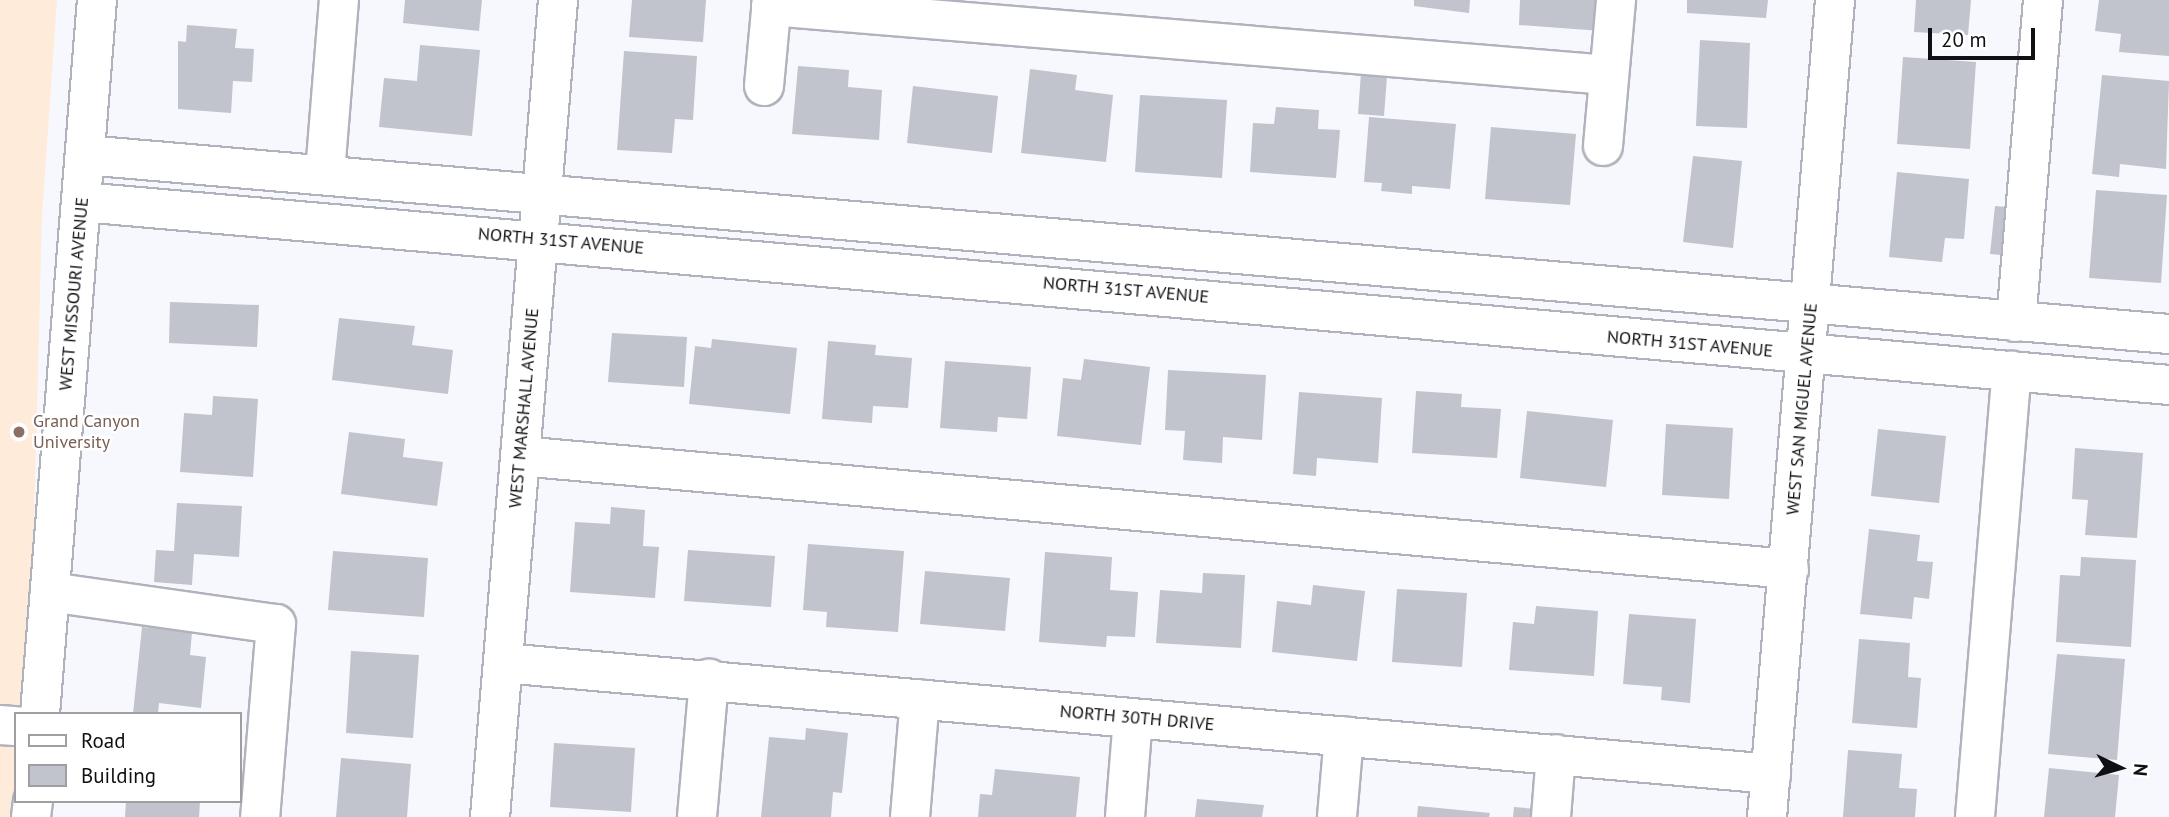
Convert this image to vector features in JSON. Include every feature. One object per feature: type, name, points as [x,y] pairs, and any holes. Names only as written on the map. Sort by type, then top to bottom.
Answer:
[{"type":"street","name":"WEST MISSOURI AVENUE","points":[[40,712],[97,0]]},
{"type":"street","points":[[325,173],[339,0]]},
{"type":"street","name":"WEST MARSHALL AVENUE","points":[[490,817],[558,0]]},
{"type":"street","points":[[1603,146],[1616,0]]},
{"type":"street","name":"WEST SAN MIGUEL AVENUE","points":[[1767,817],[1835,0]]},
{"type":"street","points":[[2015,322],[2043,0]]},
{"type":"street","points":[[764,86],[771,3],[1608,75]]},
{"type":"street","points":[[85,155],[325,173],[2169,334]]},
{"type":"street","name":"NORTH 31ST AVENUE","points":[[82,202],[1205,297],[1807,355],[2169,385]]},
{"type":"street","points":[[1205,297],[1209,251]]},
{"type":"street","points":[[1975,817],[2012,371]]},
{"type":"street","points":[[520,456],[1789,569]]},
{"type":"street","points":[[50,592],[276,624],[260,817]]},
{"type":"street","name":"NORTH 30TH DRIVE","points":[[503,663],[1771,774]]},
{"type":"street","points":[[697,817],[709,679]]},
{"type":"street","points":[[910,817],[920,699]]},
{"type":"street","points":[[1125,817],[1133,719]]},
{"type":"street","points":[[1337,817],[1344,736]]},
{"type":"street","points":[[1551,817],[1556,754]]},
{"type":"shaded area","name":"Grand Canyon University","points":[[0,0],[57,0],[42,216],[29,712],[14,712],[14,803],[17,803],[22,817],[0,817]]},
{"type":"building","points":[[405,0],[482,0],[479,31],[403,23]]},
{"type":"building","points":[[632,0],[706,0],[703,42],[629,37]]},
{"type":"building","points":[[1414,0],[1470,0],[1469,13],[1414,6]]},
{"type":"building","points":[[1520,0],[1603,0],[1601,31],[1519,25]]},
{"type":"building","points":[[1687,0],[1768,0],[1766,18],[1687,13]]},
{"type":"building","points":[[1916,0],[1971,0],[1968,35],[1914,32]]},
{"type":"building","points":[[2099,0],[2169,0],[2169,56],[2119,52],[2121,34],[2095,31]]},
{"type":"building","points":[[187,25],[237,29],[235,48],[254,49],[252,82],[233,81],[231,113],[178,109],[178,41],[186,42]]},
{"type":"building","points":[[1700,40],[1750,43],[1747,128],[1696,126]]},
{"type":"building","points":[[420,45],[480,50],[472,136],[379,127],[384,78],[417,81]]},
{"type":"building","points":[[624,51],[697,56],[693,120],[675,119],[672,153],[617,150]]},
{"type":"building","points":[[1903,57],[1976,62],[1970,149],[1897,144]]},
{"type":"building","points":[[798,66],[849,70],[848,87],[882,90],[879,140],[792,134]]},
{"type":"building","points":[[1030,69],[1077,75],[1075,90],[1113,95],[1106,162],[1021,153]]},
{"type":"building","points":[[1361,73],[1387,76],[1384,116],[1358,114]]},
{"type":"building","points":[[2102,75],[2169,81],[2166,169],[2120,164],[2119,177],[2092,174]]},
{"type":"building","points":[[913,86],[998,96],[992,153],[907,143]]},
{"type":"building","points":[[1140,95],[1227,100],[1222,178],[1135,172]]},
{"type":"building","points":[[1276,107],[1319,110],[1318,129],[1340,130],[1336,178],[1250,172],[1253,123],[1274,124]]},
{"type":"building","points":[[1369,117],[1456,124],[1450,189],[1412,186],[1412,194],[1381,191],[1382,183],[1364,182]]},
{"type":"building","points":[[1491,127],[1576,134],[1570,205],[1485,199]]},
{"type":"building","points":[[1693,156],[1742,161],[1733,248],[1683,242]]},
{"type":"building","points":[[1897,172],[1969,179],[1964,239],[1945,238],[1942,262],[1889,257]]},
{"type":"building","points":[[2096,190],[2167,195],[2161,283],[2089,278]]},
{"type":"building","points":[[1995,206],[2017,208],[2012,256],[1990,254]]},
{"type":"building","points":[[170,302],[259,305],[257,347],[169,343]]},
{"type":"building","points":[[339,318],[415,326],[412,345],[453,350],[448,394],[332,380]]},
{"type":"building","points":[[612,333],[687,337],[684,387],[608,382]]},
{"type":"building","points":[[712,339],[797,348],[790,414],[689,404],[695,346],[711,348]]},
{"type":"building","points":[[828,341],[876,345],[875,355],[912,358],[908,408],[873,406],[872,423],[822,419]]},
{"type":"building","points":[[1084,359],[1150,367],[1141,445],[1057,436],[1063,378],[1081,380]]},
{"type":"building","points":[[945,361],[1031,367],[1027,419],[998,417],[997,432],[940,428]]},
{"type":"building","points":[[1168,370],[1266,375],[1262,440],[1223,437],[1222,463],[1183,460],[1185,431],[1165,430]]},
{"type":"building","points":[[1416,391],[1462,394],[1461,407],[1501,409],[1497,458],[1412,453]]},
{"type":"building","points":[[1299,392],[1382,398],[1378,463],[1317,458],[1316,476],[1293,474]]},
{"type":"building","points":[[213,396],[258,399],[253,477],[180,472],[184,413],[212,415]]},
{"type":"building","points":[[1527,411],[1613,420],[1606,487],[1520,478]]},
{"type":"building","points":[[1666,424],[1733,428],[1729,499],[1662,495]]},
{"type":"building","points":[[1878,429],[1946,436],[1939,503],[1871,496]]},
{"type":"building","points":[[349,432],[405,439],[403,457],[443,462],[437,506],[341,494]]},
{"type":"building","points":[[2075,448],[2143,453],[2137,538],[2085,535],[2088,500],[2072,499]]},
{"type":"building","points":[[177,503],[242,506],[239,557],[194,554],[192,585],[154,582],[156,550],[174,551]]},
{"type":"building","points":[[611,507],[645,510],[643,546],[659,547],[655,598],[570,592],[575,522],[610,524]]},
{"type":"building","points":[[1869,529],[1920,535],[1917,561],[1933,562],[1929,599],[1914,597],[1912,619],[1860,614]]},
{"type":"building","points":[[808,544],[904,551],[898,632],[826,627],[827,612],[803,610]]},
{"type":"building","points":[[688,550],[775,556],[771,607],[684,601]]},
{"type":"building","points":[[333,551],[428,558],[424,617],[328,610]]},
{"type":"building","points":[[1045,552],[1112,557],[1110,590],[1138,592],[1135,637],[1107,636],[1106,647],[1039,642]]},
{"type":"building","points":[[2081,557],[2136,560],[2131,647],[2056,642],[2060,575],[2080,576]]},
{"type":"building","points":[[925,571],[1010,578],[1005,631],[920,624]]},
{"type":"building","points":[[1203,573],[1245,575],[1241,648],[1156,643],[1160,590],[1202,593]]},
{"type":"building","points":[[1313,585],[1365,591],[1357,661],[1272,652],[1277,601],[1311,605]]},
{"type":"building","points":[[1397,589],[1467,593],[1462,667],[1392,662]]},
{"type":"building","points":[[1536,606],[1598,611],[1594,676],[1509,670],[1513,622],[1534,624]]},
{"type":"building","points":[[1629,614],[1696,619],[1690,703],[1661,700],[1662,687],[1623,684]]},
{"type":"building","points":[[142,627],[192,632],[190,655],[206,657],[201,708],[159,703],[158,712],[133,712]]},
{"type":"building","points":[[1859,639],[1910,643],[1908,677],[1921,678],[1917,728],[1852,723]]},
{"type":"building","points":[[351,651],[419,655],[413,738],[346,733]]},
{"type":"building","points":[[2057,654],[2125,659],[2117,760],[2048,754]]},
{"type":"building","points":[[806,728],[848,733],[842,793],[833,792],[831,817],[761,817],[769,737],[805,740]]},
{"type":"building","points":[[554,743],[635,748],[631,812],[550,807]]},
{"type":"building","points":[[1848,750],[1902,754],[1899,788],[1917,789],[1915,817],[1843,817]]},
{"type":"building","points":[[341,758],[411,764],[407,817],[336,817]]},
{"type":"building","points":[[2049,768],[2119,775],[2115,817],[2044,817]]},
{"type":"building","points":[[995,769],[1080,777],[1076,817],[978,817],[980,794],[992,795]]},
{"type":"building","points":[[1197,799],[1264,805],[1262,817],[1195,817]]},
{"type":"building","points":[[126,803],[200,803],[199,817],[125,817]]},
{"type":"building","points":[[1418,806],[1490,813],[1489,817],[1417,817]]},
{"type":"building","points":[[1514,807],[1536,809],[1536,817],[1513,817]]},
{"type":"place","name":"Grand Canyon University","points":[[19,432]]}]
